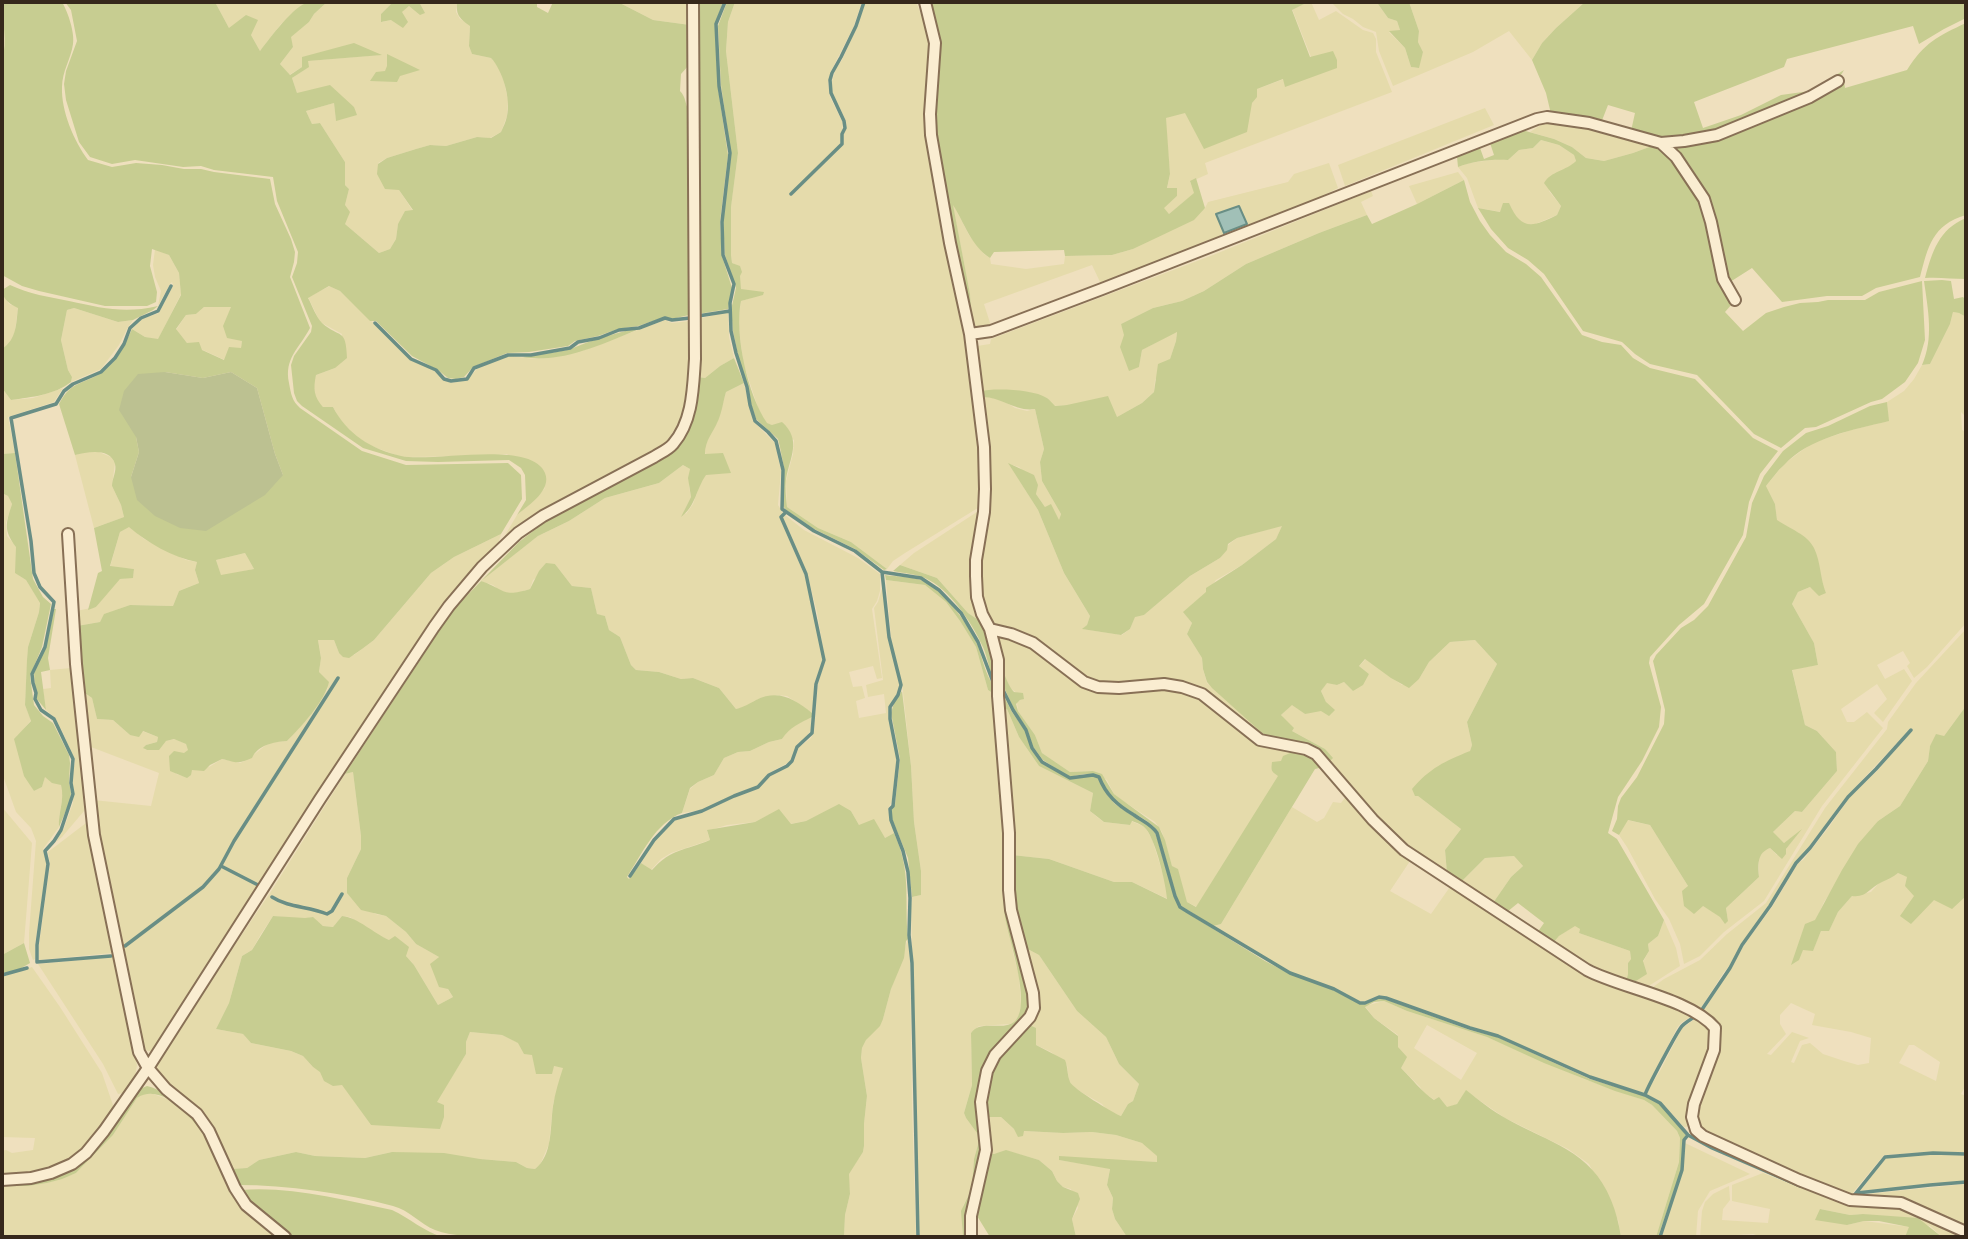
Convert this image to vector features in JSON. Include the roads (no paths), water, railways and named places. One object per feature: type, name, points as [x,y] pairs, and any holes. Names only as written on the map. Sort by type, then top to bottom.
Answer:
[{"type":"street","points":[[2,1180],[31,1178],[72,1164],[86,1153],[104,1131],[148,1068],[320,799],[449,606],[482,567],[518,533],[543,516],[654,457],[671,446],[681,432],[692,396],[695,359],[693,2]]},
{"type":"street","points":[[925,2],[935,43],[931,135],[950,243],[970,334],[986,469],[984,512],[976,559],[978,597],[998,660],[998,696],[1009,833],[1010,900],[1031,982],[1034,1008],[1024,1025],[995,1055],[987,1071],[981,1102],[986,1150],[971,1216],[971,1237]]},
{"type":"street","points":[[970,334],[991,331],[1102,289],[1537,119],[1547,117],[1589,123],[1661,143],[1684,141],[1717,135],[1810,97],[1838,81]]},
{"type":"street","points":[[1661,143],[1676,157],[1704,199],[1723,279],[1735,300]]},
{"type":"street","points":[[68,534],[76,664],[94,835],[139,1052],[148,1068],[166,1089],[197,1114],[209,1131],[235,1188],[246,1205],[285,1237]]},
{"type":"street","points":[[990,629],[1033,643],[1084,682],[1097,687],[1164,684],[1182,687],[1202,694],[1259,740],[1306,749],[1316,754],[1404,850],[1603,979],[1646,992],[1711,1022],[1715,1028],[1714,1050],[1694,1104],[1692,1118],[1696,1130],[1703,1136],[1850,1200],[1901,1203],[1966,1232]]},
{"type":"water","points":[[1239,206],[1247,224],[1224,233],[1216,214]]},
{"type":"waterway","points":[[725,2],[716,24],[719,86],[730,153],[722,222],[723,255],[734,284],[730,303],[731,331],[755,421],[776,441],[783,470],[782,509],[814,531],[855,551],[882,572],[921,578],[939,590],[961,613],[978,642],[993,682]]},
{"type":"waterway","points":[[791,194],[842,144],[844,121],[831,93],[830,80],[856,26],[864,2]]},
{"type":"waterway","points":[[111,956],[37,962],[48,864],[45,851],[61,830],[73,794],[73,759],[54,719],[41,710],[35,699],[32,674],[45,647],[54,602],[40,587],[34,573],[11,418],[56,404],[64,391],[73,384],[101,372],[115,358],[130,328],[141,318],[158,311],[171,286]]},
{"type":"waterway","points":[[698,316],[730,311]]},
{"type":"waterway","points":[[375,323],[411,359],[436,370],[444,379],[451,381],[467,379],[474,368],[508,355],[531,355],[570,348],[578,342],[619,330],[639,328],[665,318],[690,318]]},
{"type":"waterway","points":[[630,876],[654,840],[674,819],[702,811],[758,787],[769,775],[787,766],[797,747],[812,733],[816,684],[824,660],[806,574],[781,517],[786,512]]},
{"type":"waterway","points":[[882,572],[889,637],[901,685],[890,707],[898,760],[893,806],[890,809],[908,872],[910,898],[918,1237]]},
{"type":"waterway","points":[[125,946],[203,887],[219,869],[338,678]]},
{"type":"waterway","points":[[1001,686],[1026,730],[1032,748],[1042,762],[1070,778],[1093,775],[1099,777],[1117,803],[1155,830],[1180,907],[1290,973],[1334,989],[1360,1003],[1379,997],[1386,998],[1498,1036],[1590,1077],[1645,1095],[1660,1103],[1688,1135],[1800,1186]]},
{"type":"waterway","points":[[1701,1011],[1796,863],[1848,797],[1911,730]]},
{"type":"waterway","points":[[221,866],[258,885]]},
{"type":"waterway","points":[[272,897],[327,914],[332,911],[342,894]]},
{"type":"waterway","points":[[2,975],[27,968]]},
{"type":"waterway","points":[[1645,1095],[1679,1030],[1696,1016]]},
{"type":"waterway","points":[[1660,1237],[1682,1170],[1684,1140],[1688,1135]]},
{"type":"waterway","points":[[1852,1198],[1885,1157],[1933,1153],[1966,1154]]},
{"type":"waterway","points":[[1857,1193],[1966,1182]]}]
